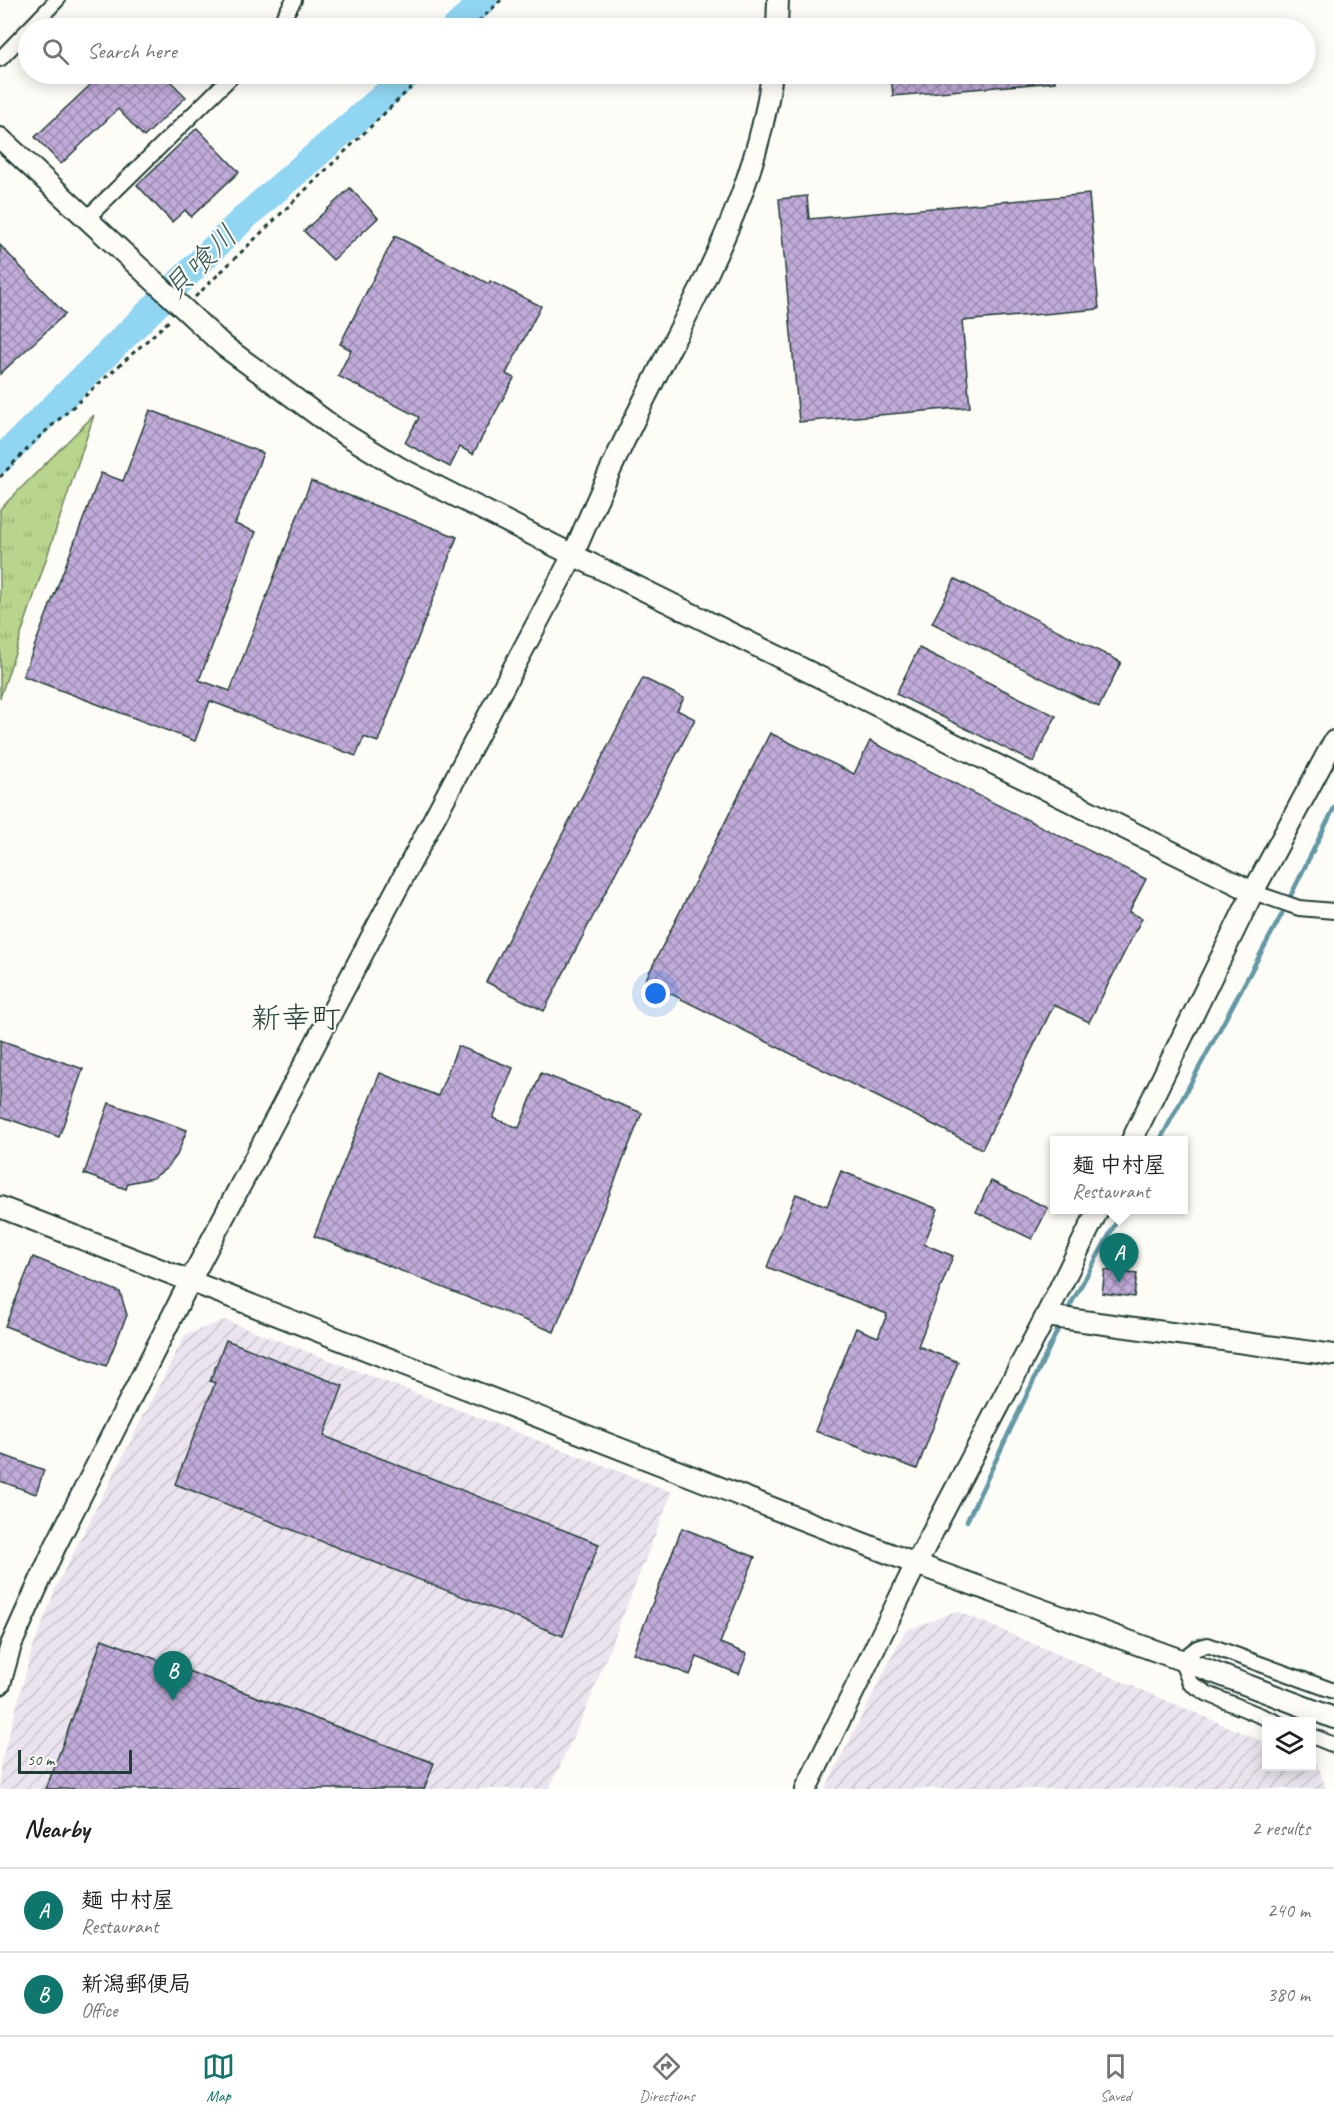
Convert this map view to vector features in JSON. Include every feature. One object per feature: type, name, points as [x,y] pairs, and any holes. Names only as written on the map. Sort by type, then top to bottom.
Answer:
[{"type":"street","points":[[40,18],[57,0]]},
{"type":"street","points":[[283,18],[294,0]]},
{"type":"street","points":[[777,18],[778,0]]},
{"type":"street","points":[[0,59],[18,40]]},
{"type":"street","points":[[86,219],[224,84]]},
{"type":"street","points":[[0,1684],[11,1645],[55,1547],[190,1281],[573,555],[618,450],[726,237],[751,170],[768,104],[771,84]]},
{"type":"street","points":[[0,138],[180,307],[259,374],[335,428],[400,468],[1253,892],[1299,908],[1334,911]]},
{"type":"street","points":[[1134,1136],[1253,892],[1334,741]]},
{"type":"street","points":[[0,1207],[916,1564],[1334,1718]]},
{"type":"street","points":[[806,1789],[916,1564],[1046,1316],[1096,1214]]},
{"type":"street","points":[[1046,1316],[1334,1355]]},
{"type":"street","points":[[1181,1660],[1197,1647],[1208,1645],[1334,1691]]},
{"type":"street","points":[[1181,1660],[1190,1683],[1208,1694],[1264,1717]]},
{"type":"street","points":[[1316,1738],[1334,1745]]},
{"type":"path","points":[[482,18],[501,0]]},
{"type":"path","points":[[0,477],[414,84]]},
{"type":"shaded area","points":[[225,1320],[672,1492],[586,1709],[549,1789],[0,1789],[0,1767],[32,1650],[57,1585],[185,1335]]},
{"type":"shaded area","points":[[957,1611],[1262,1741],[1262,1771],[1316,1771],[1316,1764],[1326,1789],[825,1789],[905,1631]]},
{"type":"green space","points":[[94,415],[0,698],[0,509]]},
{"type":"building","points":[[91,84],[173,84],[186,97],[144,137],[118,109],[61,164],[35,137]]},
{"type":"building","points":[[892,84],[1032,84],[893,96]]},
{"type":"building","points":[[197,128],[239,172],[191,217],[185,210],[172,222],[137,185]]},
{"type":"building","points":[[350,188],[378,218],[333,260],[304,231]]},
{"type":"building","points":[[1089,194],[1099,309],[962,321],[970,407],[799,422],[779,199],[807,196],[809,219]]},
{"type":"building","points":[[395,236],[489,284],[490,281],[541,306],[506,374],[514,378],[473,454],[460,447],[450,467],[405,443],[419,417],[338,376],[351,350],[340,344]]},
{"type":"building","points":[[0,245],[65,314],[0,374]]},
{"type":"building","points":[[150,410],[263,453],[235,524],[256,532],[199,680],[230,691],[311,481],[457,537],[378,742],[364,737],[356,756],[210,701],[195,741],[23,676],[101,473],[123,481]]},
{"type":"building","points":[[955,579],[1121,662],[1099,707],[932,623]]},
{"type":"building","points":[[919,648],[1056,716],[1033,762],[896,694]]},
{"type":"building","points":[[643,678],[684,698],[677,710],[695,719],[544,1011],[486,982]]},
{"type":"building","points":[[770,733],[854,774],[870,741],[1146,879],[1129,912],[1142,918],[1089,1022],[1054,1005],[982,1149],[645,981]]},
{"type":"building","points":[[0,1040],[83,1069],[59,1137],[0,1116]]},
{"type":"building","points":[[458,1046],[513,1068],[493,1118],[519,1128],[541,1073],[642,1113],[554,1332],[314,1236],[380,1073],[438,1096]]},
{"type":"building","points":[[109,1103],[187,1130],[177,1155],[167,1168],[153,1178],[128,1183],[126,1189],[84,1174]]},
{"type":"building","points":[[841,1171],[938,1209],[924,1244],[953,1256],[918,1346],[958,1362],[917,1469],[815,1431],[856,1328],[878,1337],[887,1314],[767,1267],[796,1194],[827,1206]]},
{"type":"building","points":[[991,1181],[1048,1208],[1032,1239],[976,1212]]},
{"type":"building","points":[[33,1257],[120,1292],[127,1315],[106,1366],[5,1326]]},
{"type":"building","points":[[1105,1270],[1137,1274],[1134,1297],[1102,1293]]},
{"type":"building","points":[[226,1340],[343,1386],[324,1436],[599,1544],[563,1636],[175,1484],[215,1383],[210,1381]]},
{"type":"building","points":[[0,1454],[44,1470],[36,1494],[0,1481]]},
{"type":"building","points":[[682,1528],[755,1557],[720,1643],[747,1654],[739,1674],[697,1657],[690,1675],[633,1653]]},
{"type":"building","points":[[102,1639],[434,1763],[424,1789],[46,1789]]},
{"type":"waterway","name":"貝喰川","points":[[465,18],[484,0]]},
{"type":"waterway","name":"貝喰川","points":[[0,460],[246,216],[398,84]]},
{"type":"waterway","points":[[1289,899],[1334,808]]},
{"type":"waterway","points":[[1162,1136],[1282,914]]},
{"type":"waterway","points":[[1066,1313],[1121,1214]]},
{"type":"waterway","points":[[967,1521],[1061,1323]]},
{"type":"place","name":"麺 中村屋","points":[[1119,1283]]},
{"type":"place","name":"新潟郵便局","points":[[173,1701]]},
{"type":"district","name":"新幸町","points":[[296,1018]]}]
